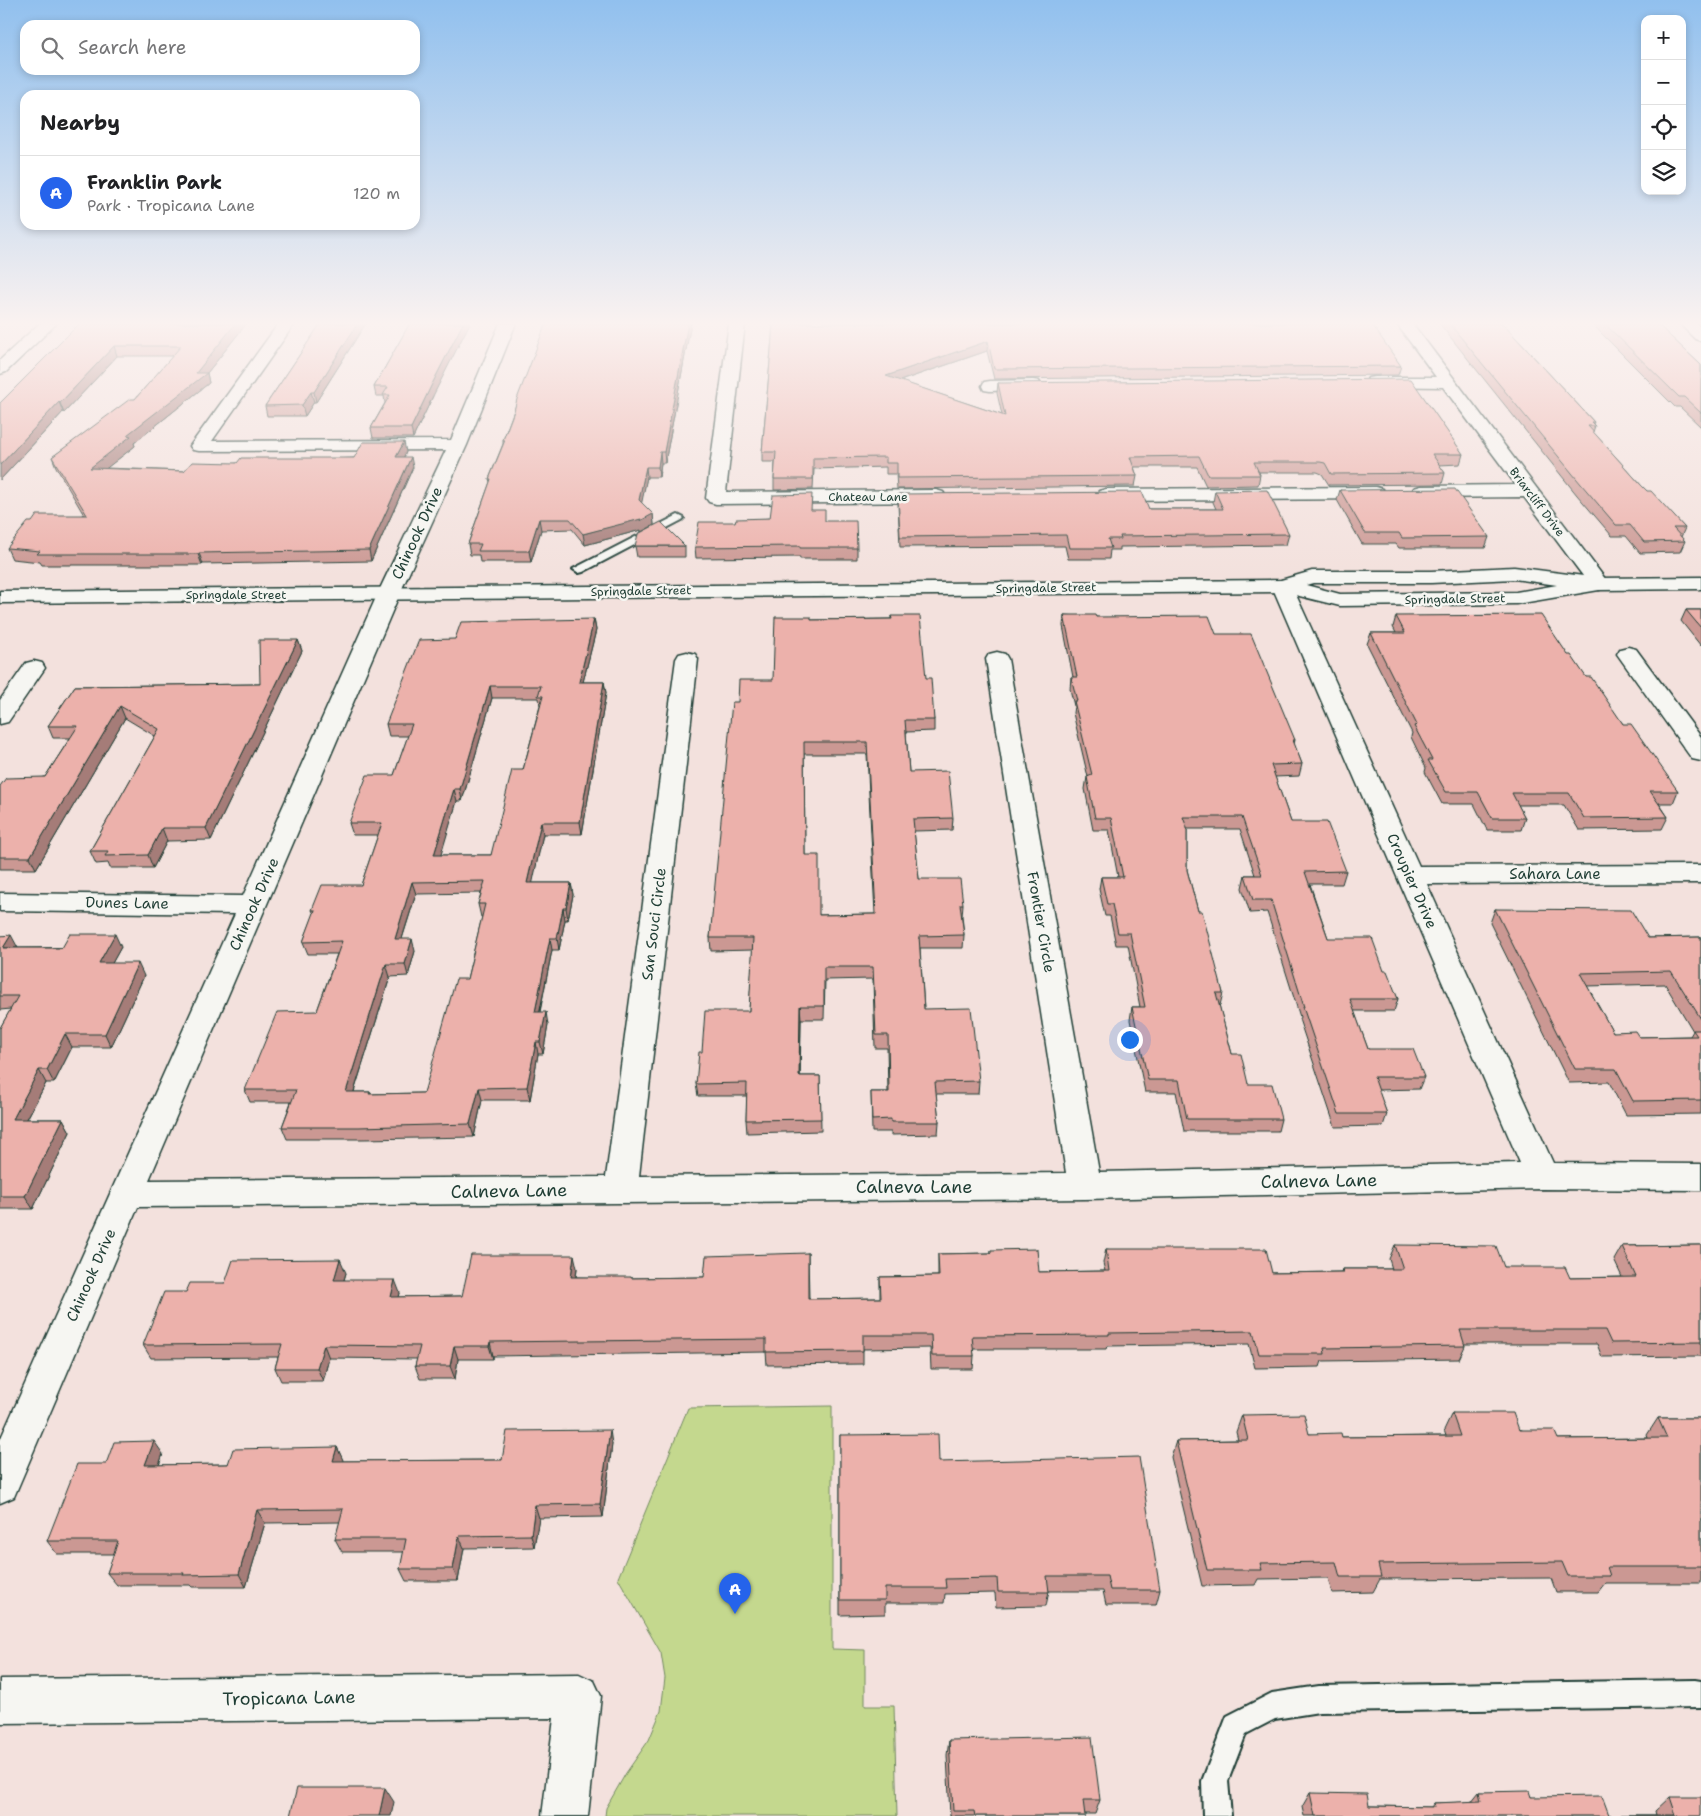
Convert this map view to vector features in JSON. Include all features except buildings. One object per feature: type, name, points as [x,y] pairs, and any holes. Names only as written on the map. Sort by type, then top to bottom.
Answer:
[{"type":"street","points":[[226,408],[199,446],[458,445]]},
{"type":"street","name":"Chinook Drive","points":[[0,1484],[389,593],[458,445],[473,408]]},
{"type":"street","name":"Chateau Lane","points":[[727,408],[716,498],[954,496]]},
{"type":"street","name":"Briarcliff Drive","points":[[1466,408],[1599,584]]},
{"type":"street","points":[[1083,495],[1530,492]]},
{"type":"street","name":"Springdale Street","points":[[0,597],[1282,586],[1340,600],[1516,598],[1599,584],[1701,583]]},
{"type":"street","name":"Croupier Drive","points":[[1282,586],[1542,1176]]},
{"type":"street","points":[[1628,654],[1701,754]]},
{"type":"street","name":"San Souci Circle","points":[[621,1190],[687,659]]},
{"type":"street","name":"Frontier Circle","points":[[997,659],[1085,1186]]},
{"type":"street","points":[[0,717],[34,668]]},
{"type":"street","name":"Sahara Lane","points":[[1410,875],[1701,874]]},
{"type":"street","name":"Dunes Lane","points":[[0,902],[253,905]]},
{"type":"street","name":"Calneva Lane","points":[[126,1194],[1085,1186],[1542,1176],[1701,1177]]},
{"type":"street","name":"Tropicana Lane","points":[[0,1701],[579,1696],[565,1816]]},
{"type":"lane","points":[[579,568],[678,518]]},
{"type":"lane","points":[[1217,1816],[1215,1781],[1236,1725],[1272,1706],[1319,1700],[1696,1692],[1701,1694]]},
{"type":"green space","points":[[832,1406],[832,1649],[865,1650],[865,1706],[894,1706],[897,1816],[605,1816],[606,1808],[626,1773],[649,1740],[661,1711],[665,1678],[661,1653],[618,1578],[688,1408]]},
{"type":"place","name":"Franklin Park","points":[[735,1614]]}]
